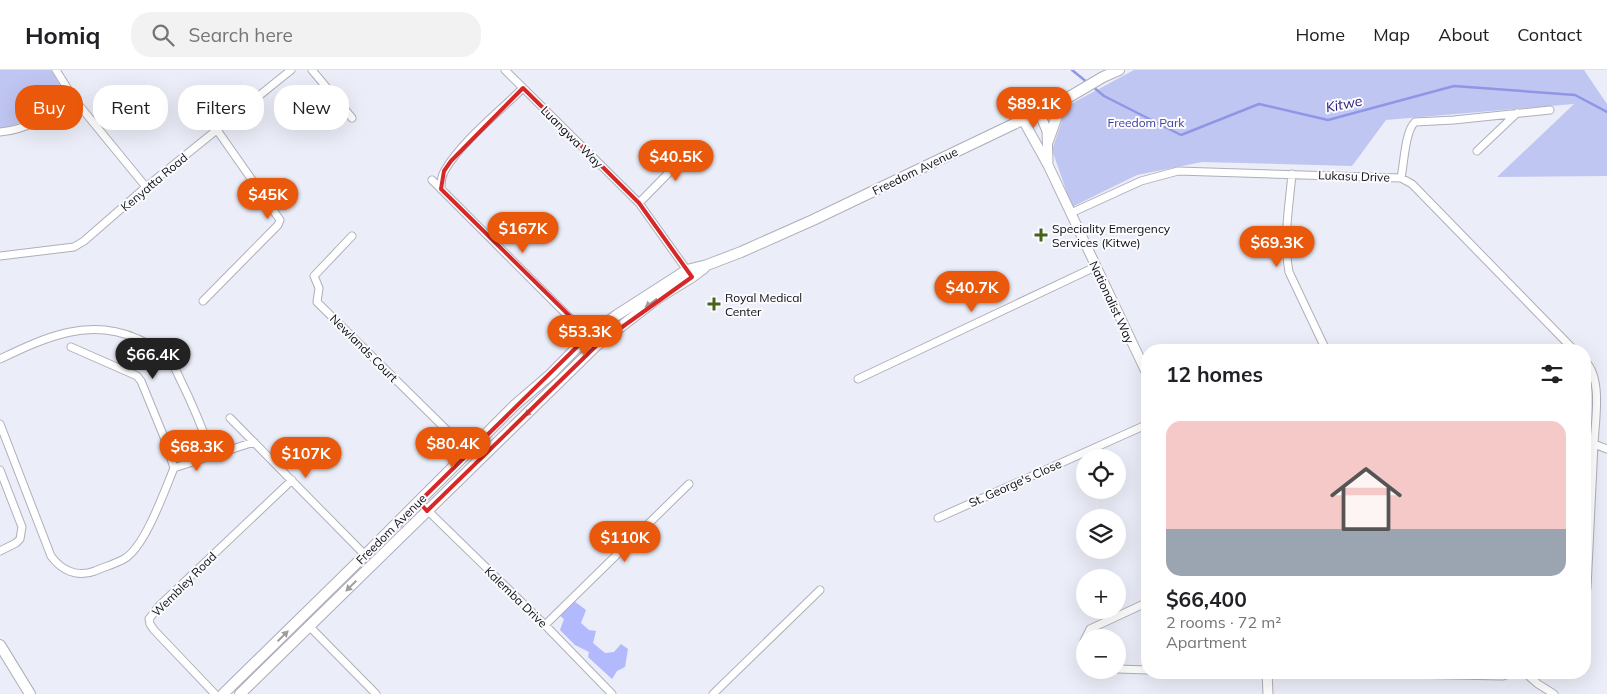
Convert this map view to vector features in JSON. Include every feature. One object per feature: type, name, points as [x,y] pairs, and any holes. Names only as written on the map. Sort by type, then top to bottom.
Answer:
[{"type":"main road","name":"Freedom Avenue","points":[[223,694],[589,335],[638,300],[707,265],[813,220],[1023,120],[1119,70]]},
{"type":"main road","points":[[1048,141],[1064,100]]},
{"type":"main road","name":"Freedom Avenue","points":[[243,692],[597,345],[689,274]]},
{"type":"main road","points":[[0,645],[4,660],[30,694]]},
{"type":"main road","points":[[243,692],[270,648]]},
{"type":"street","points":[[56,70],[65,85]]},
{"type":"street","name":"Kenyatta Road","points":[[264,92],[291,70]]},
{"type":"street","points":[[312,70],[352,118]]},
{"type":"street","name":"Luangwa Way","points":[[505,70],[639,203],[689,274]]},
{"type":"street","points":[[441,189],[441,179],[444,171],[452,161],[475,134],[523,88]]},
{"type":"street","points":[[83,110],[146,187]]},
{"type":"street","points":[[1401,178],[1408,135],[1412,125],[1416,122],[1421,120],[1454,120],[1550,110]]},
{"type":"street","points":[[1039,112],[1046,127],[1048,165]]},
{"type":"street","points":[[1477,151],[1518,112]]},
{"type":"street","name":"Nationalist Way","points":[[1023,120],[1048,165],[1141,361]]},
{"type":"street","points":[[0,132],[15,129]]},
{"type":"street","points":[[203,301],[271,232],[280,220],[217,130]]},
{"type":"street","name":"Kenyatta Road","points":[[0,256],[78,245],[217,130]]},
{"type":"street","points":[[639,203],[696,145]]},
{"type":"street","name":"Lukasu Drive","points":[[1071,213],[1140,181],[1170,172],[1401,178],[1412,184],[1568,344]]},
{"type":"street","points":[[1292,174],[1286,244],[1289,272],[1323,344]]},
{"type":"street","points":[[432,180],[597,345]]},
{"type":"street","name":"Newlands Court","points":[[352,236],[314,276],[319,288],[317,302],[469,452]]},
{"type":"street","points":[[858,379],[1095,266]]},
{"type":"street","points":[[0,359],[74,330],[99,328],[123,332],[132,336],[149,344],[172,364],[191,400],[212,455]]},
{"type":"street","points":[[0,424],[51,556],[56,563],[64,569],[88,574],[123,560],[131,553],[146,530],[174,468],[142,381],[137,376],[71,347]]},
{"type":"street","points":[[1591,369],[1596,384],[1591,476]]},
{"type":"street","points":[[230,418],[365,555]]},
{"type":"street","name":"St. George's Close","points":[[938,518],[1141,427]]},
{"type":"street","points":[[174,468],[254,442]]},
{"type":"street","points":[[1594,444],[1607,448]]},
{"type":"street","points":[[0,470],[22,527],[20,539],[16,544],[0,551]]},
{"type":"street","name":"Wembley Road","points":[[215,694],[154,630],[149,619],[159,606],[292,480]]},
{"type":"street","points":[[545,625],[690,484]]},
{"type":"street","name":"Kalemba Drive","points":[[419,502],[545,625],[612,694]]},
{"type":"street","points":[[713,694],[820,590]]},
{"type":"street","points":[[1090,629],[1141,605]]},
{"type":"street","points":[[310,627],[376,694]]},
{"type":"street","points":[[1126,669],[1141,670]]},
{"type":"street","points":[[1267,679],[1268,694]]},
{"type":"street","points":[[1534,679],[1554,694]]},
{"type":"highlighted area","points":[[523,88],[639,203],[692,277],[597,345],[427,511],[419,502],[589,335],[441,189],[444,171],[451,161]]},
{"type":"green space","points":[[0,70],[51,70],[60,85],[15,85],[15,124],[0,129]]},
{"type":"green space","name":"Freedom Park","points":[[1134,70],[1584,70],[1607,104],[1607,176],[1497,177],[1574,104],[1386,120],[1352,166],[1202,162],[1137,175],[1072,207],[1052,150],[1067,106]]},
{"type":"shaded area","points":[[574,601],[586,610],[581,623],[589,630],[596,631],[593,643],[605,653],[614,652],[621,644],[628,649],[625,667],[617,671],[612,679],[588,657],[589,652],[575,645],[560,630],[564,619],[559,615]]},
{"type":"waterway","name":"Kitwe","points":[[1072,70],[1088,83]]},
{"type":"waterway","name":"Kitwe","points":[[1092,86],[1104,96],[1181,135],[1259,104],[1328,120],[1454,86],[1575,95],[1607,112]]},
{"type":"place","name":"Speciality Emergency Services (Kitwe)","points":[[1041,235]]},
{"type":"place","name":"Royal Medical Center","points":[[714,304]]}]
